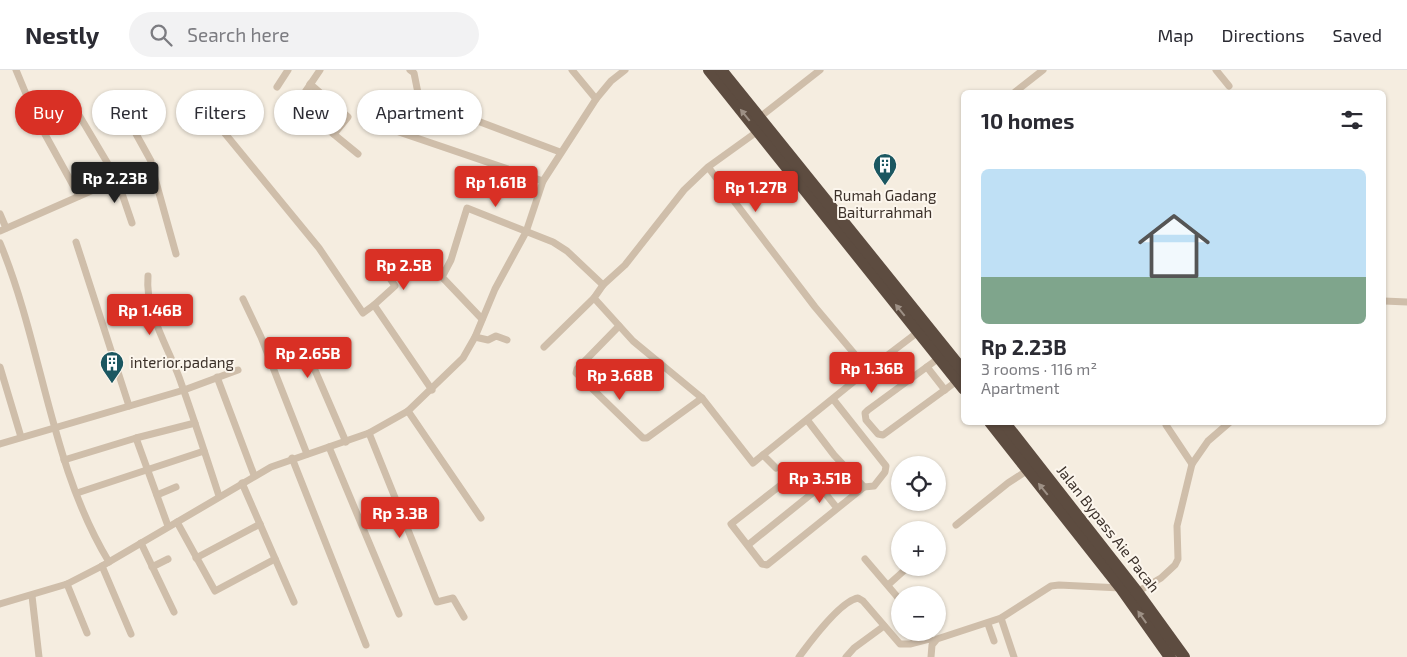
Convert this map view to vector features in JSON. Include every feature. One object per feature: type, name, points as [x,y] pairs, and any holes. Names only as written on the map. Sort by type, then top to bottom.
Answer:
[{"type":"highway","points":[[709,70],[790,170],[811,191],[961,380]]},
{"type":"highway","points":[[721,70],[760,117],[811,191],[918,332],[939,358],[961,380]]},
{"type":"highway","points":[[992,425],[1028,470],[1088,537],[1121,588],[1166,641],[1170,657]]},
{"type":"highway","name":"Jalan Bypass Aie Pacah","points":[[1006,425],[1088,537],[1137,592],[1166,641],[1184,657]]},
{"type":"street","points":[[16,70],[36,118],[79,196]]},
{"type":"street","points":[[277,87],[288,70]]},
{"type":"street","points":[[306,90],[318,70]]},
{"type":"street","points":[[410,70],[414,73],[418,93],[422,100],[560,152]]},
{"type":"street","points":[[572,70],[596,99]]},
{"type":"street","points":[[0,604],[67,584],[109,562],[254,476],[292,458],[369,433],[408,411],[432,390],[463,358],[475,337],[495,290],[526,232],[543,181],[596,99],[611,81],[625,70]]},
{"type":"street","points":[[760,117],[820,70]]},
{"type":"street","points":[[1018,90],[1043,70]]},
{"type":"street","points":[[1216,70],[1229,86]]},
{"type":"street","points":[[310,84],[317,90]]},
{"type":"street","points":[[82,120],[117,179],[132,223]]},
{"type":"street","points":[[544,347],[594,298],[603,285],[625,265],[684,190],[708,167],[758,131]]},
{"type":"street","points":[[135,135],[151,164],[176,254]]},
{"type":"street","points":[[226,135],[319,248],[363,313],[394,286],[384,269]]},
{"type":"street","points":[[335,135],[358,154]]},
{"type":"street","points":[[408,135],[543,181]]},
{"type":"street","points":[[0,214],[3,230],[151,164]]},
{"type":"street","points":[[708,167],[815,307],[868,370]]},
{"type":"street","points":[[768,187],[790,170]]},
{"type":"street","points":[[482,320],[442,276],[457,241],[464,210],[469,208],[553,242],[567,251],[603,285]]},
{"type":"street","points":[[76,242],[129,406]]},
{"type":"street","points":[[0,243],[12,277],[64,460],[84,514],[109,562]]},
{"type":"street","points":[[148,276],[148,294],[156,320],[184,390],[219,496]]},
{"type":"street","points":[[594,298],[633,341],[702,398],[751,462],[808,420],[868,370],[918,332]]},
{"type":"street","points":[[243,299],[261,337],[307,454]]},
{"type":"street","points":[[1386,301],[1407,302]]},
{"type":"street","points":[[374,305],[432,390]]},
{"type":"street","points":[[620,326],[577,369],[576,373],[643,438],[647,438],[702,398]]},
{"type":"street","points":[[475,337],[488,340],[496,336],[507,340]]},
{"type":"street","points":[[308,354],[346,442]]},
{"type":"street","points":[[939,358],[865,413],[866,420],[878,434],[883,435],[945,390],[961,382]]},
{"type":"street","points":[[0,367],[22,436]]},
{"type":"street","points":[[927,367],[945,390]]},
{"type":"street","points":[[0,444],[184,390],[238,370]]},
{"type":"street","points":[[217,377],[254,476]]},
{"type":"street","points":[[833,399],[886,466],[885,472],[874,486],[864,488],[767,565],[762,564],[732,525],[735,519],[802,467],[806,467],[837,508]]},
{"type":"street","points":[[408,411],[481,518]]},
{"type":"street","points":[[808,420],[834,455],[864,488]]},
{"type":"street","points":[[64,460],[136,438],[195,423]]},
{"type":"street","points":[[1166,425],[1192,464]]},
{"type":"street","points":[[1137,592],[1170,571],[1178,559],[1176,526],[1192,464],[1208,440],[1226,425]]},
{"type":"street","points":[[369,433],[437,602],[454,598],[464,617]]},
{"type":"street","points":[[136,438],[168,526]]},
{"type":"street","points":[[329,447],[399,614]]},
{"type":"street","points":[[77,493],[204,450]]},
{"type":"street","points":[[763,455],[776,468]]},
{"type":"street","points":[[292,458],[366,645]]},
{"type":"street","points":[[956,525],[1008,483],[1028,470]]},
{"type":"street","points":[[242,483],[294,602]]},
{"type":"street","points":[[157,495],[176,487]]},
{"type":"street","points":[[748,545],[820,487]]},
{"type":"street","points":[[177,522],[216,591],[275,559]]},
{"type":"street","points":[[196,558],[260,524]]},
{"type":"street","points":[[141,543],[174,612]]},
{"type":"street","points":[[152,568],[168,559]]},
{"type":"street","points":[[865,559],[891,589]]},
{"type":"street","points":[[102,566],[131,634]]},
{"type":"street","points":[[888,585],[898,576]]},
{"type":"street","points":[[67,584],[87,633]]},
{"type":"street","points":[[946,636],[988,624],[1001,618],[1051,586],[1121,588]]},
{"type":"street","points":[[32,596],[39,657]]},
{"type":"street","points":[[799,657],[821,628],[854,599],[863,601],[891,634]]},
{"type":"street","points":[[1001,618],[1014,657]]},
{"type":"street","points":[[988,624],[994,641]]},
{"type":"street","points":[[846,657],[884,626]]},
{"type":"street","points":[[897,641],[900,644],[910,644],[921,641]]},
{"type":"street","points":[[931,657],[934,641]]},
{"type":"place","name":"Rumah Gadang Baiturrahmah","points":[[885,186]]},
{"type":"place","name":"interior.padang","points":[[112,384]]}]
